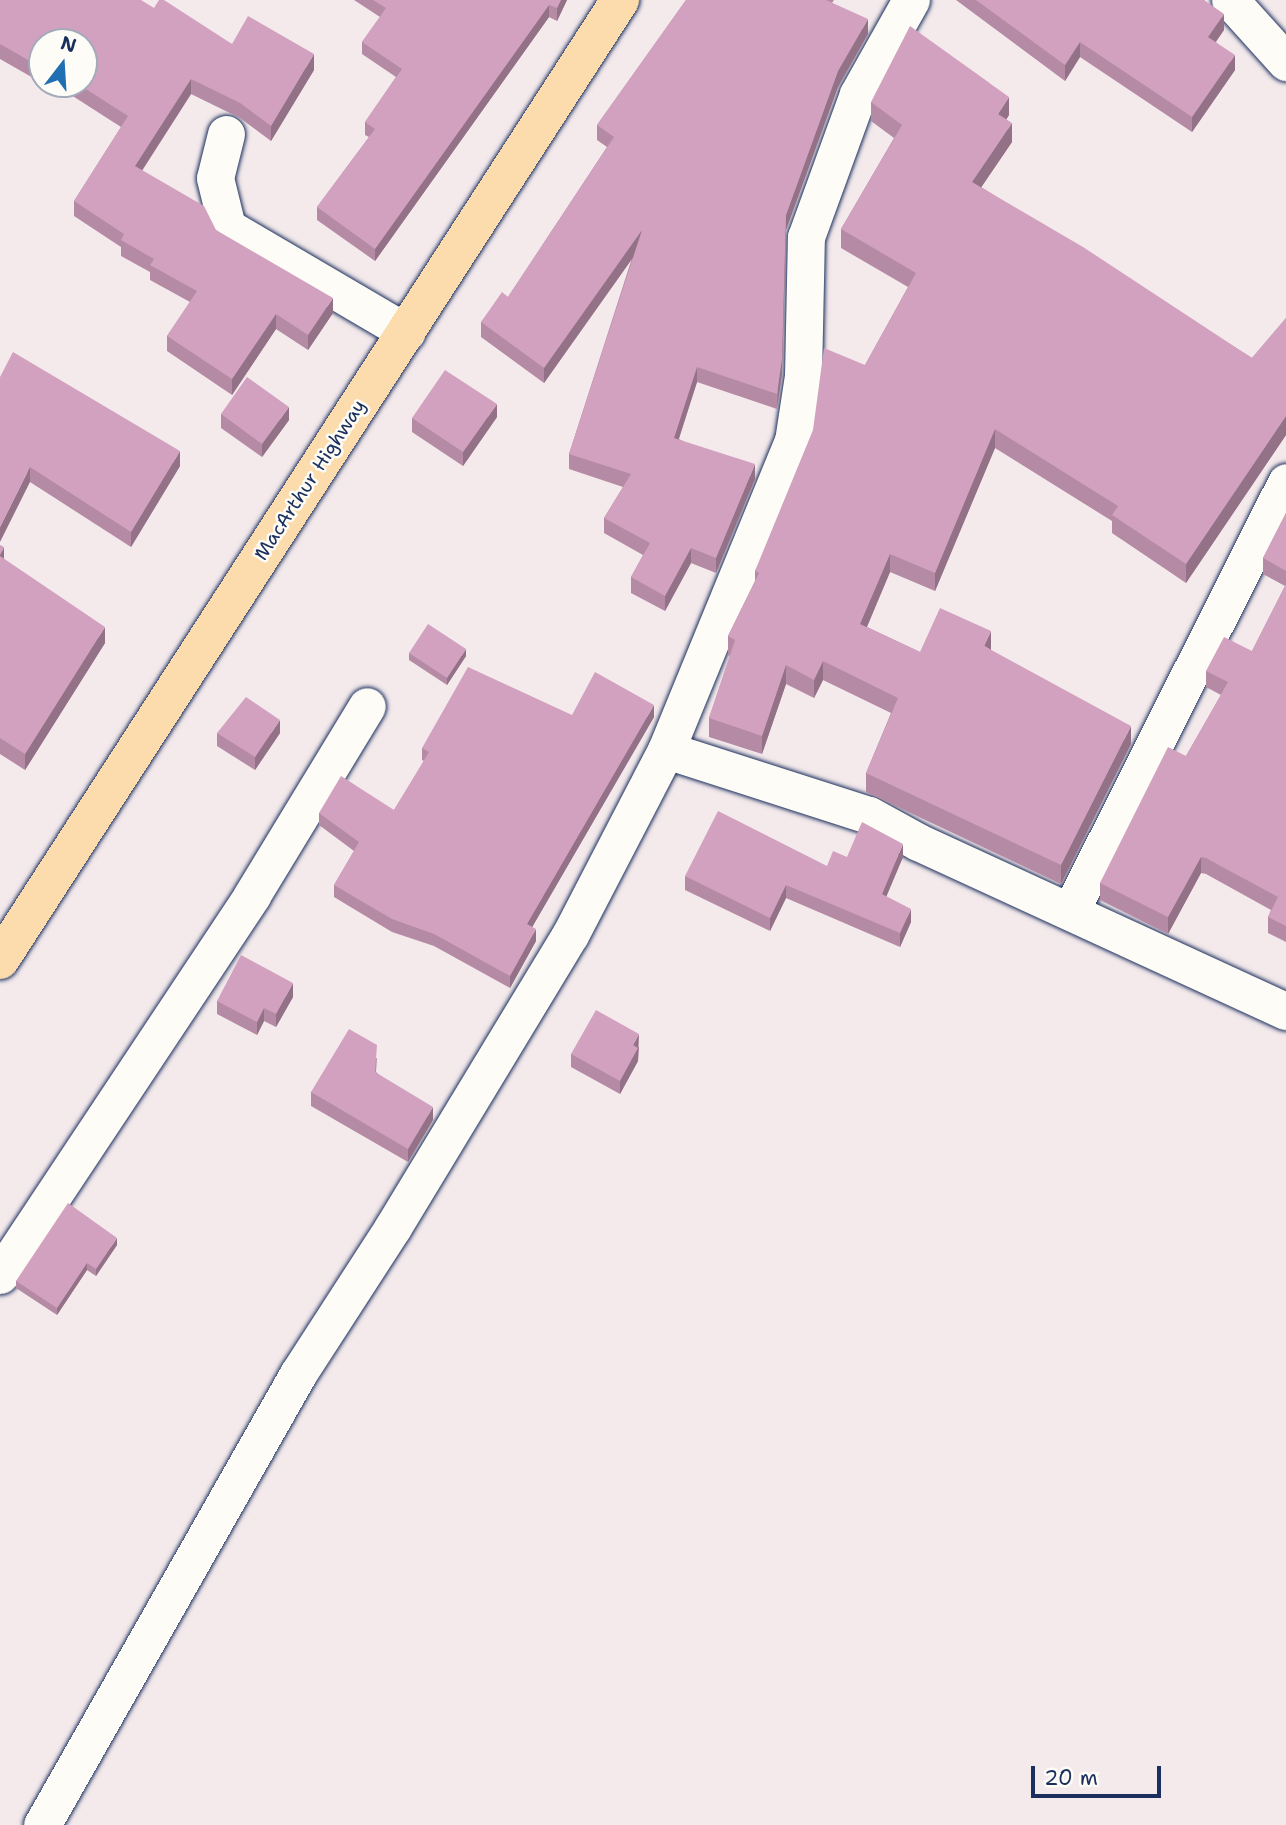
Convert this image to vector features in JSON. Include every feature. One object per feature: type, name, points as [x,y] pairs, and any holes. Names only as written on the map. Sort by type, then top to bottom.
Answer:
[{"type":"highway","name":"MacArthur Highway","points":[[0,960],[620,0]]},
{"type":"street","points":[[42,1825],[298,1374],[393,1227],[570,935],[666,750],[793,441],[803,376],[806,237],[858,94],[879,49],[911,0]]},
{"type":"street","points":[[1230,0],[1286,62]]},
{"type":"street","points":[[226,134],[215,178],[227,227],[405,332]]},
{"type":"street","points":[[1070,910],[1286,481]]},
{"type":"street","points":[[0,1275],[252,895],[367,706]]},
{"type":"street","points":[[666,750],[869,816],[918,842],[1286,1011]]},
{"type":"building","points":[[0,0],[141,0],[154,8],[159,0],[164,0],[232,44],[248,16],[314,54],[271,126],[240,103],[191,79],[135,166],[204,206],[216,230],[333,298],[308,335],[276,314],[232,379],[167,336],[197,291],[150,265],[154,259],[121,240],[124,234],[74,201],[128,116],[98,97],[98,28],[28,28],[28,60],[0,44]]},
{"type":"building","points":[[373,0],[561,0],[557,8],[549,5],[375,249],[317,207],[375,129],[365,122],[402,69],[362,42],[386,8]]},
{"type":"building","points":[[686,0],[826,0],[868,19],[838,71],[786,215],[782,359],[777,394],[697,367],[674,438],[755,464],[716,558],[691,548],[665,596],[631,577],[650,543],[604,518],[631,474],[569,454],[642,230],[544,368],[481,322],[502,292],[508,297],[614,137],[597,125]]},
{"type":"building","points":[[976,0],[1204,0],[1224,14],[1208,37],[1235,55],[1192,117],[1080,42],[1065,65]]},
{"type":"building","points":[[910,26],[1009,97],[998,114],[1012,123],[972,182],[1083,247],[1252,358],[1286,318],[1286,416],[1186,564],[1112,515],[1118,506],[995,429],[935,573],[890,554],[860,624],[920,652],[940,608],[991,631],[984,646],[1131,726],[1061,865],[866,773],[898,698],[823,661],[814,680],[786,665],[762,736],[709,718],[735,640],[728,636],[759,573],[755,571],[813,430],[824,348],[865,365],[916,273],[841,229],[902,125],[871,102]]},
{"type":"building","points":[[13,352],[180,451],[131,532],[30,467],[0,527],[0,377]]},
{"type":"building","points":[[445,370],[497,404],[463,452],[412,418]]},
{"type":"building","points":[[247,377],[289,407],[262,444],[221,414]]},
{"type":"building","points":[[1286,513],[1286,571],[1263,558]]},
{"type":"building","points":[[0,556],[105,627],[25,754],[0,738]]},
{"type":"building","points":[[1286,584],[1286,926],[1268,917],[1278,897],[1201,857],[1168,917],[1100,883],[1168,747],[1186,756],[1228,682],[1206,671],[1224,637],[1252,651]]},
{"type":"building","points":[[428,624],[466,649],[447,678],[409,653]]},
{"type":"building","points":[[468,667],[572,715],[595,672],[654,705],[527,924],[536,929],[510,976],[434,934],[392,919],[334,885],[359,842],[319,813],[341,776],[394,810],[429,752],[422,748]]},
{"type":"building","points":[[246,697],[280,720],[255,757],[217,733]]},
{"type":"building","points":[[718,811],[827,866],[833,851],[847,857],[862,822],[903,844],[882,894],[911,909],[900,933],[786,885],[770,918],[685,876]]},
{"type":"building","points":[[241,955],[293,983],[276,1014],[264,1008],[257,1022],[217,1001]]},
{"type":"building","points":[[596,1010],[639,1034],[633,1045],[638,1048],[620,1081],[571,1054]]},
{"type":"building","points":[[349,1029],[377,1045],[375,1072],[433,1107],[408,1149],[311,1092]]},
{"type":"building","points":[[68,1203],[117,1238],[96,1269],[87,1263],[57,1308],[16,1281]]}]
